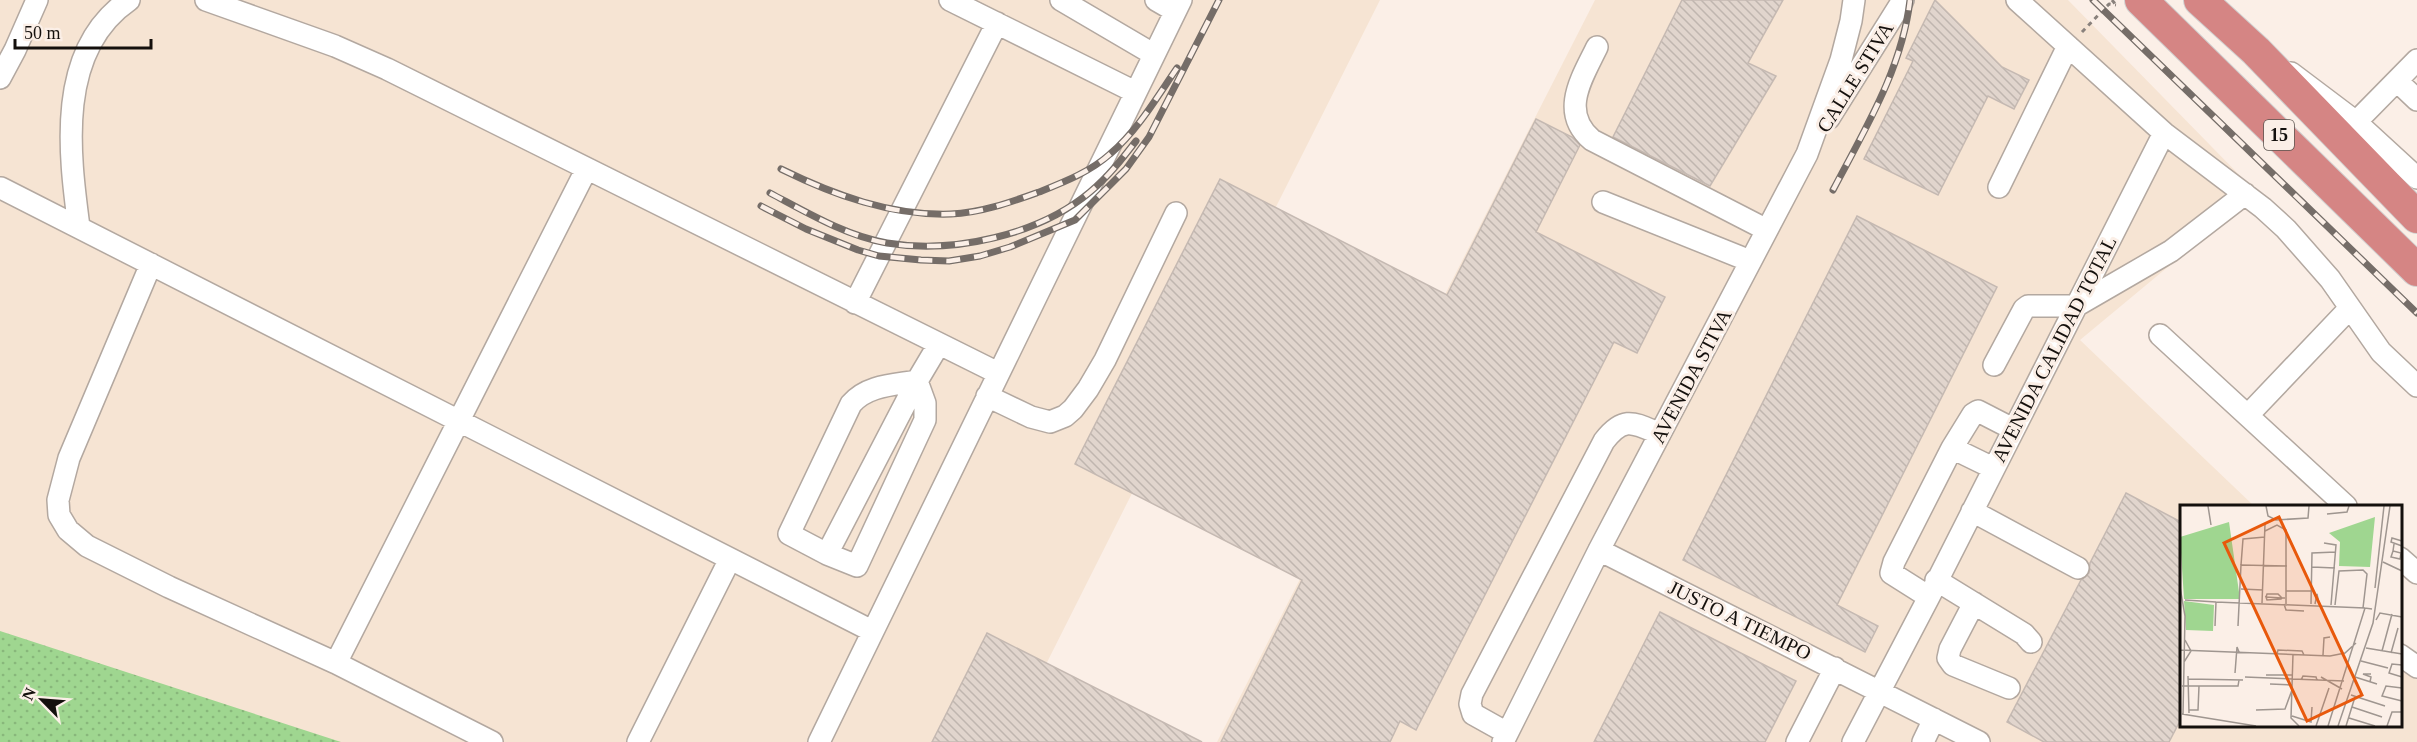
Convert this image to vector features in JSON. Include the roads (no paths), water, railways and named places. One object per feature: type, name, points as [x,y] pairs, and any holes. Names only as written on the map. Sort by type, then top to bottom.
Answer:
[{"type":"highway","name":"15","points":[[2141,0],[2417,270]]},
{"type":"highway","name":"15","points":[[2200,0],[2256,51],[2417,217]]},
{"type":"street","points":[[0,78],[37,0]]},
{"type":"street","points":[[79,227],[71,152],[71,110],[75,85],[93,41],[118,8],[129,0]]},
{"type":"street","points":[[206,0],[335,46],[387,69],[998,373]]},
{"type":"street","points":[[950,0],[1135,92]]},
{"type":"street","points":[[1061,0],[1153,54]]},
{"type":"street","points":[[827,739],[872,631],[1178,6],[1156,0]]},
{"type":"street","name":"AVENIDA STIVA","points":[[1505,738],[1599,550],[1807,154],[1841,60],[1854,0]]},
{"type":"street","name":"CALLE STIVA","points":[[1807,154],[1903,0]]},
{"type":"street","points":[[2017,0],[2164,133],[2278,222],[2313,257],[2381,352],[2417,386]]},
{"type":"street","points":[[855,303],[997,23]]},
{"type":"street","points":[[1999,188],[2068,46]]},
{"type":"street","points":[[1598,47],[1581,79],[1576,99],[1577,122],[1582,131],[1592,140],[1767,230]]},
{"type":"street","points":[[2256,51],[2309,85],[2356,122],[2417,178]]},
{"type":"street","points":[[2356,122],[2417,60]]},
{"type":"street","points":[[2397,81],[2417,100]]},
{"type":"street","name":"AVENIDA CALIDAD TOTAL","points":[[1853,742],[2164,133]]},
{"type":"street","points":[[336,663],[586,170]]},
{"type":"street","points":[[1,188],[872,631]]},
{"type":"street","points":[[1994,365],[2028,306],[2076,306],[2171,251],[2245,194]]},
{"type":"street","points":[[1603,202],[1750,261]]},
{"type":"street","points":[[987,396],[1031,417],[1050,422],[1073,410],[1105,360],[1176,213]]},
{"type":"street","points":[[151,264],[69,458],[58,500],[59,515],[68,530],[87,546],[169,587],[336,663],[492,742]]},
{"type":"street","points":[[2248,415],[2349,309]]},
{"type":"street","points":[[2160,335],[2344,505]]},
{"type":"street","points":[[827,554],[917,381],[939,344]]},
{"type":"street","points":[[917,381],[925,403],[925,420],[857,566],[827,554],[789,534],[851,404],[859,394],[917,381]]},
{"type":"street","points":[[2013,429],[1978,411],[1973,414],[1952,448],[1894,562],[1891,573],[1974,603],[2024,634],[2031,642]]},
{"type":"street","points":[[1505,738],[1473,714],[1470,704],[1472,694],[1604,441],[1620,425],[1627,422],[1660,434]]},
{"type":"street","points":[[1952,448],[1993,468]]},
{"type":"street","points":[[1972,511],[2078,568]]},
{"type":"street","name":"JUSTO A TIEMPO","points":[[1599,550],[1979,742]]},
{"type":"street","points":[[638,742],[730,558]]},
{"type":"street","points":[[2402,560],[2417,573]]},
{"type":"street","points":[[1974,603],[1950,649],[1948,658],[1953,665],[2009,688]]},
{"type":"street","points":[[2402,657],[2417,668]]},
{"type":"street","points":[[1797,742],[1835,668]]},
{"type":"street","points":[[1923,742],[1934,719]]},
{"type":"railway","points":[[761,206],[806,229],[858,250],[879,256],[921,260],[949,261],[980,256],[1010,247],[1075,220],[1126,169],[1149,137],[1219,0]]},
{"type":"railway","points":[[1833,190],[1891,74],[1906,25],[1910,0]]},
{"type":"railway","points":[[2093,0],[2417,313]]},
{"type":"railway","points":[[781,169],[842,195],[885,207],[929,214],[951,214],[985,209],[1039,192],[1085,171],[1102,160],[1120,145],[1138,124],[1177,68]]},
{"type":"railway","points":[[770,193],[827,222],[872,240],[913,246],[967,243],[1021,230],[1069,207],[1103,180],[1136,141]]}]
